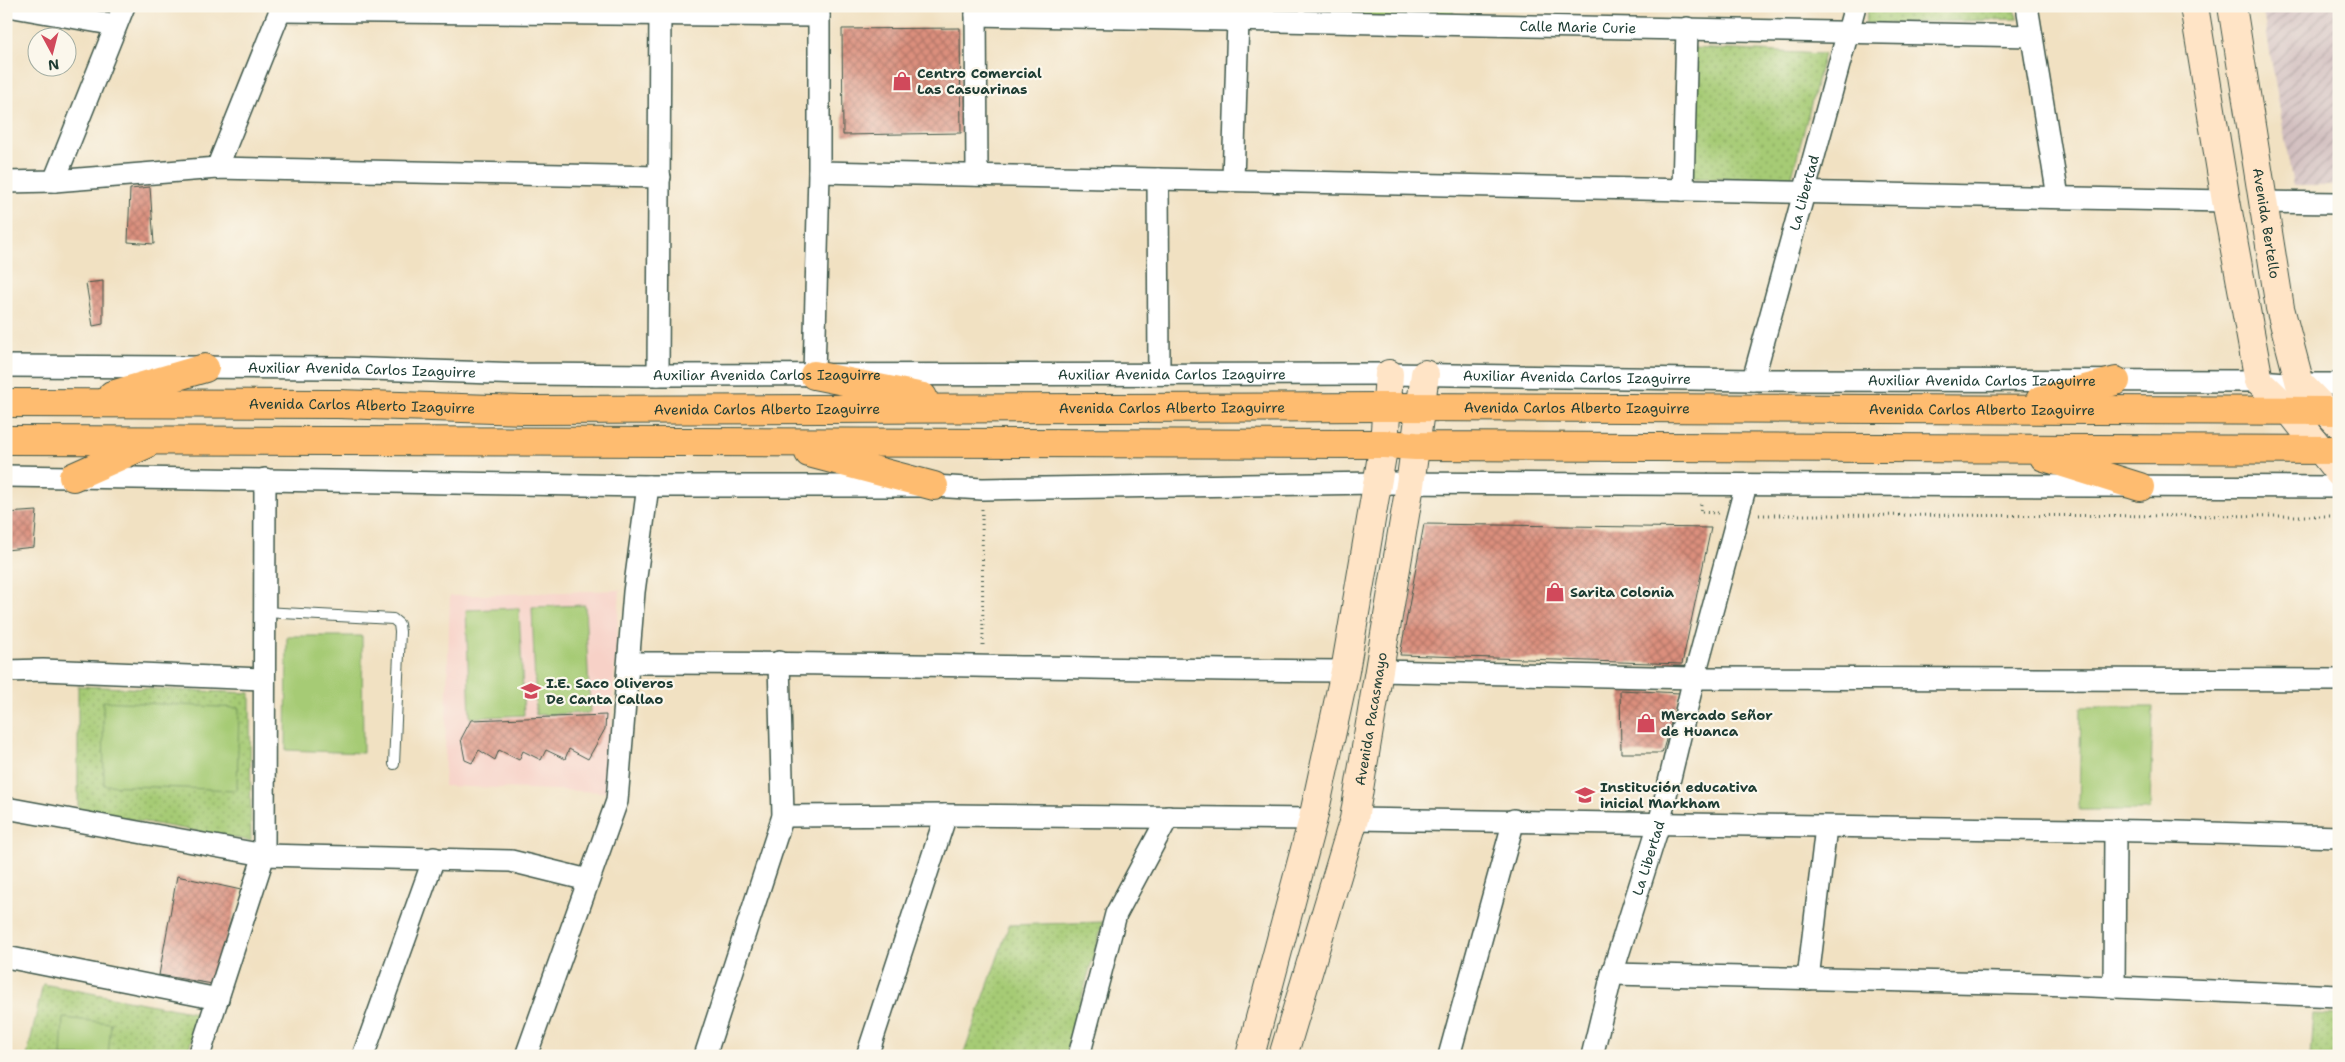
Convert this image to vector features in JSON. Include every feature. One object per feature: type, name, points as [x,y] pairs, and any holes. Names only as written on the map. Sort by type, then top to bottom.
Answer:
[{"type":"main road","points":[[2194,6],[2226,201],[2259,381],[2329,450],[2339,473]]},
{"type":"main road","name":"Avenida Bertello","points":[[2232,6],[2261,202],[2280,308],[2300,384],[2335,416]]},
{"type":"main road","points":[[83,404],[204,368]]},
{"type":"main road","points":[[1250,1056],[1313,819],[1345,671],[1384,444],[1389,374]]},
{"type":"main road","name":"Avenida Pacasmayo","points":[[1283,1056],[1354,819],[1410,484],[1425,374]]},
{"type":"main road","points":[[814,375],[978,409]]},
{"type":"main road","points":[[1998,410],[2116,382]]},
{"type":"main road","name":"Avenida Carlos Alberto Izaguirre","points":[[6,403],[338,404],[524,410],[1386,407],[2290,411],[2335,416]]},
{"type":"main road","points":[[523,440],[524,410]]},
{"type":"main road","points":[[6,440],[523,440],[771,443],[1384,444],[1416,446],[2329,450]]},
{"type":"main road","points":[[73,477],[154,441]]},
{"type":"main road","points":[[771,443],[934,486]]},
{"type":"main road","points":[[2016,448],[2140,486]]},
{"type":"street","points":[[8,6],[120,16],[54,181]]},
{"type":"street","name":"La Libertad","points":[[1753,380],[1855,6]]},
{"type":"street","points":[[2027,6],[2058,198]]},
{"type":"street","points":[[217,168],[281,8],[820,11],[819,172],[814,375]]},
{"type":"street","points":[[658,375],[660,10]]},
{"type":"street","points":[[976,11],[977,175]]},
{"type":"street","name":"Calle Marie Curie","points":[[976,11],[1238,20],[1323,14],[1848,33],[2032,36]]},
{"type":"street","points":[[1233,180],[1238,20]]},
{"type":"street","points":[[1683,190],[1687,28]]},
{"type":"street","points":[[6,182],[54,181],[217,168],[660,177]]},
{"type":"street","points":[[819,172],[2226,201]]},
{"type":"street","points":[[1158,179],[1159,374]]},
{"type":"street","points":[[2261,202],[2339,203]]},
{"type":"street","name":"Auxiliar Avenida Carlos Izaguirre","points":[[6,366],[658,375],[1425,374],[1753,380],[2259,381],[2339,384]]},
{"type":"street","points":[[6,476],[648,486],[934,486],[982,489],[1378,483],[2339,487]]},
{"type":"street","points":[[199,1056],[264,855],[265,479]]},
{"type":"street","name":"La Libertad","points":[[1592,1056],[1612,974],[1659,824],[1694,678],[1746,485]]},
{"type":"street","points":[[526,1056],[617,801],[630,663],[634,592],[648,486]]},
{"type":"street","points":[[630,663],[779,662],[1122,670],[1345,671]]},
{"type":"street","points":[[705,1056],[783,816],[779,662]]},
{"type":"street","points":[[6,671],[43,670],[264,679]]},
{"type":"street","points":[[1379,671],[1694,678],[2339,680]]},
{"type":"street","points":[[6,808],[264,855],[511,861],[588,880]]},
{"type":"street","points":[[783,816],[946,815],[1313,819]]},
{"type":"street","points":[[867,1056],[946,815]]},
{"type":"street","points":[[1080,1056],[1116,914],[1168,817]]},
{"type":"street","points":[[1354,819],[1514,820],[2339,837]]},
{"type":"street","points":[[1449,1056],[1514,820]]},
{"type":"street","points":[[1808,979],[1826,827]]},
{"type":"street","points":[[2114,987],[2115,831]]},
{"type":"street","points":[[363,1056],[434,858]]},
{"type":"street","points":[[6,957],[218,999]]},
{"type":"street","points":[[1612,974],[2114,987],[2339,996]]},
{"type":"lane","points":[[264,612],[393,619],[399,624],[394,764]]},
{"type":"path","points":[[1703,485],[1700,512],[1738,514],[2339,516]]},
{"type":"path","points":[[982,489],[983,667]]},
{"type":"shaded area","points":[[2262,6],[2339,6],[2339,186],[2293,186]]},
{"type":"shaded area","name":"I.E. Saco Oliveros De Canta Callao","points":[[620,590],[607,792],[444,786],[450,596]]},
{"type":"green space","points":[[1332,6],[1454,6],[1453,20],[1332,18]]},
{"type":"green space","points":[[1869,6],[2015,6],[2017,19],[1865,24]]},
{"type":"green space","points":[[1691,48],[1824,54],[1791,180],[1687,178]]},
{"type":"green space","points":[[585,605],[590,713],[536,715],[532,607]]},
{"type":"green space","points":[[519,608],[524,715],[470,718],[466,610]]},
{"type":"green space","points":[[287,636],[362,636],[363,753],[286,750]]},
{"type":"green space","points":[[78,686],[250,693],[251,841],[78,810]]},
{"type":"green space","points":[[103,701],[239,708],[237,790],[104,785]]},
{"type":"green space","points":[[2081,707],[2153,707],[2150,810],[2079,810]]},
{"type":"green space","points":[[1103,922],[1065,1056],[963,1056],[1009,925]]},
{"type":"green space","points":[[43,984],[201,1014],[186,1056],[27,1056]]},
{"type":"green space","points":[[2313,1014],[2339,1015],[2339,1056],[2310,1056]]},
{"type":"green space","points":[[63,1018],[111,1023],[108,1056],[61,1056]]},
{"type":"building","name":"Centro Comercial Las Casuarinas","points":[[960,28],[961,133],[843,135],[842,29]]},
{"type":"building","points":[[150,187],[154,244],[128,242],[130,189]]},
{"type":"building","points":[[103,281],[103,324],[93,326],[86,283]]},
{"type":"building","points":[[37,511],[34,547],[6,550],[6,513]]},
{"type":"building","name":"Sarita Colonia","points":[[1424,524],[1711,528],[1682,664],[1400,655]]},
{"type":"building","name":"Mercado Señor de Huanca","points":[[1620,690],[1680,693],[1662,753],[1621,753]]},
{"type":"building","points":[[606,715],[605,729],[588,759],[569,749],[565,759],[546,750],[541,760],[523,751],[519,760],[499,750],[495,760],[479,750],[472,763],[465,760],[461,739],[471,720]]},
{"type":"building","points":[[177,876],[241,890],[213,984],[159,975]]},
{"type":"place","name":"Centro Comercial Las Casuarinas","points":[[902,81]]},
{"type":"place","name":"Sarita Colonia","points":[[1555,592]]},
{"type":"place","name":"I.E. Saco Oliveros De Canta Callao","points":[[531,691]]},
{"type":"place","name":"Mercado Señor de Huanca","points":[[1646,723]]},
{"type":"place","name":"Institución educativa inicial Markham","points":[[1585,795]]}]
